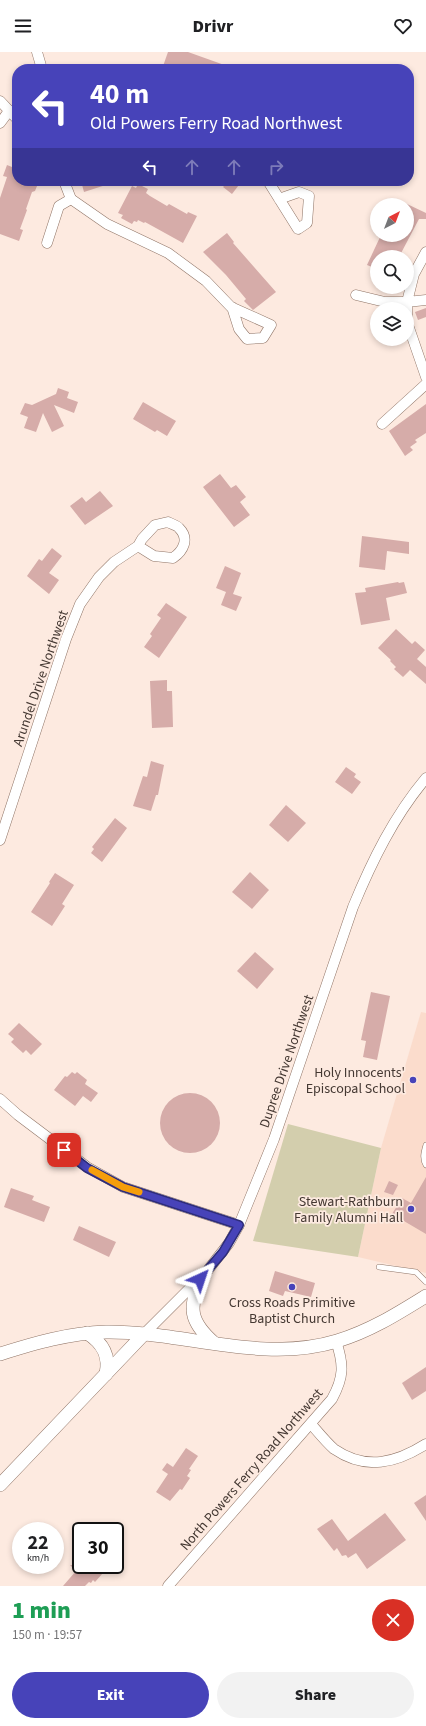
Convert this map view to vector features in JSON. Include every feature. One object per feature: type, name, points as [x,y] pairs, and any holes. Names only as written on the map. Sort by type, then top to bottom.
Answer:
[{"type":"street","points":[[37,52],[41,64]]},
{"type":"street","points":[[0,101],[12,114]]},
{"type":"street","points":[[0,123],[9,111]]},
{"type":"street","points":[[66,186],[71,199],[106,224],[168,252],[206,281],[232,307]]},
{"type":"street","points":[[271,186],[279,199],[298,229],[307,223],[309,196],[300,192],[279,199]]},
{"type":"street","points":[[47,243],[59,206],[71,199]]},
{"type":"street","points":[[426,252],[414,274],[407,302],[426,300]]},
{"type":"street","points":[[356,295],[385,302]]},
{"type":"street","points":[[414,342],[426,377]]},
{"type":"street","points":[[382,424],[426,384]]},
{"type":"street","name":"Arundel Drive Northwest","points":[[0,840],[66,639],[80,604],[99,578],[114,562],[138,546],[142,539],[155,525],[168,522],[179,528],[185,538],[184,546],[179,554],[172,558],[154,556],[138,546]]},
{"type":"street","name":"Dupree Drive Northwest","points":[[144,1334],[200,1279],[223,1252],[239,1225],[274,1139],[353,907],[364,880],[396,819],[426,778]]},
{"type":"street","points":[[0,1099],[18,1115],[87,1168],[123,1187],[239,1225]]},
{"type":"street","points":[[200,1279],[192,1301],[192,1310],[197,1325],[214,1343]]},
{"type":"street","points":[[0,1354],[54,1338],[87,1333],[117,1332],[232,1345],[280,1349],[297,1348],[336,1342],[378,1325],[426,1296]]},
{"type":"street","points":[[87,1333],[96,1339],[105,1350],[108,1362],[106,1374]]},
{"type":"street","points":[[0,1485],[144,1334]]},
{"type":"street","name":"North Powers Ferry Road Northwest","points":[[168,1586],[332,1399],[339,1386],[342,1367],[342,1358],[336,1342]]},
{"type":"street","points":[[311,1424],[333,1448],[359,1461],[375,1462],[393,1460],[409,1455],[426,1444]]},
{"type":"lane","points":[[426,1145],[423,1153],[426,1165]]},
{"type":"lane","points":[[379,1267],[416,1272],[426,1282]]},
{"type":"shaded area","name":"Holy Innocents' Episcopal School","points":[[421,1012],[426,1013],[426,1273],[358,1257],[381,1148]]},
{"type":"shaded area","points":[[288,1124],[381,1148],[358,1257],[253,1241]]},
{"type":"building","points":[[168,52],[188,52],[222,64],[164,64]]},
{"type":"building","points":[[7,165],[12,167],[12,186],[37,186],[35,191],[32,192],[26,209],[27,210],[20,229],[23,230],[19,241],[0,234],[0,198],[7,177],[3,176]]},
{"type":"building","points":[[82,186],[103,186],[84,192]]},
{"type":"building","points":[[132,186],[136,188],[137,186],[142,186],[148,189],[146,193],[167,206],[169,204],[187,214],[188,212],[197,216],[183,243],[145,222],[144,223],[138,220],[137,222],[134,221],[132,224],[121,218],[123,215],[118,213]]},
{"type":"building","points":[[224,186],[238,186],[232,194],[223,187]]},
{"type":"building","points":[[414,207],[426,213],[426,219],[419,219],[414,228]]},
{"type":"building","points":[[227,233],[234,242],[233,243],[276,292],[253,310],[244,301],[246,299],[226,275],[203,252]]},
{"type":"building","points":[[378,242],[407,242],[403,250],[374,250]]},
{"type":"building","points":[[370,259],[370,266],[367,265]]},
{"type":"building","points":[[426,308],[426,317],[418,320],[415,312]]},
{"type":"building","points":[[58,388],[69,392],[67,398],[78,402],[74,413],[54,405],[64,426],[52,432],[43,413],[36,432],[24,428],[28,417],[20,414],[25,403],[32,405],[56,394]]},
{"type":"building","points":[[143,402],[176,421],[167,436],[157,430],[155,432],[133,419]]},
{"type":"building","points":[[426,404],[426,433],[415,440],[417,442],[410,447],[413,450],[405,456],[389,431]]},
{"type":"building","points":[[220,474],[231,488],[236,485],[246,497],[240,502],[250,515],[234,527],[203,487]]},
{"type":"building","points":[[100,491],[113,506],[85,525],[70,506],[82,497],[86,502]]},
{"type":"building","points":[[362,536],[409,542],[409,554],[387,551],[385,570],[359,567]]},
{"type":"building","points":[[52,548],[62,556],[49,573],[59,580],[49,594],[27,576],[39,559],[42,561]]},
{"type":"building","points":[[225,566],[241,573],[233,594],[242,597],[236,611],[221,605],[226,592],[216,588]]},
{"type":"building","points":[[404,582],[407,593],[386,598],[390,620],[361,625],[355,593],[366,592],[365,588]]},
{"type":"building","points":[[166,603],[187,617],[159,658],[144,647],[152,636],[150,634],[161,618],[157,615]]},
{"type":"building","points":[[396,629],[412,644],[415,641],[425,650],[417,659],[426,667],[426,684],[410,670],[403,677],[394,669],[396,667],[390,661],[391,660],[378,648]]},
{"type":"building","points":[[167,680],[167,691],[172,691],[173,727],[152,728],[150,681]]},
{"type":"building","points":[[151,761],[164,765],[158,795],[156,795],[151,811],[133,806],[143,776],[147,777]]},
{"type":"building","points":[[346,767],[356,774],[354,777],[361,782],[352,794],[335,782]]},
{"type":"building","points":[[286,805],[306,823],[288,842],[269,825]]},
{"type":"building","points":[[115,818],[127,828],[102,862],[91,853],[94,849],[92,847]]},
{"type":"building","points":[[250,872],[269,890],[252,909],[232,892]]},
{"type":"building","points":[[55,873],[74,885],[62,904],[65,906],[52,926],[31,912]]},
{"type":"building","points":[[255,952],[274,969],[257,989],[237,971]]},
{"type":"building","points":[[371,992],[390,996],[377,1060],[363,1057],[366,1041],[361,1040]]},
{"type":"building","points":[[19,1023],[42,1044],[31,1055],[26,1050],[23,1053],[11,1042],[14,1039],[8,1034]]},
{"type":"building","points":[[72,1072],[75,1074],[77,1072],[87,1080],[85,1084],[98,1093],[91,1102],[83,1096],[75,1106],[54,1090],[65,1076],[67,1077]]},
{"type":"building","points":[[190,1093],[206,1098],[211,1102],[215,1107],[220,1123],[215,1139],[211,1144],[206,1148],[190,1153],[174,1148],[169,1144],[165,1139],[160,1123],[165,1107],[169,1102],[174,1098]]},
{"type":"building","name":"Stewart-Rathburn Family Alumni Hall","points":[[426,1177],[426,1234],[392,1214],[402,1198],[411,1203]]},
{"type":"building","points":[[389,1181],[398,1185],[393,1195],[384,1192]]},
{"type":"building","points":[[11,1188],[34,1196],[32,1200],[50,1207],[44,1222],[4,1207]]},
{"type":"building","points":[[79,1226],[116,1242],[109,1257],[73,1240]]},
{"type":"building","name":"Cross Roads Primitive Baptist Church","points":[[275,1271],[315,1283],[311,1297],[285,1291],[283,1296],[269,1291]]},
{"type":"building","points":[[426,1367],[426,1391],[412,1400],[402,1383]]},
{"type":"building","points":[[186,1448],[198,1456],[189,1469],[191,1470],[187,1476],[190,1478],[182,1490],[180,1489],[170,1501],[156,1492],[168,1474],[162,1470],[167,1463],[173,1467]]},
{"type":"building","points":[[426,1495],[426,1521],[414,1503]]},
{"type":"building","points":[[385,1513],[406,1540],[367,1569],[356,1553],[348,1558],[346,1555],[342,1556],[337,1548],[334,1551],[317,1529],[332,1519],[348,1541]]},
{"type":"building","points":[[73,1574],[102,1574],[95,1582],[93,1580],[85,1586],[63,1586]]},
{"type":"slow traffic","points":[[92,1170],[123,1187],[139,1192]]},
{"type":"place","name":"Holy Innocents' Episcopal School","points":[[413,1080]]},
{"type":"place","name":"Stewart-Rathburn Family Alumni Hall","points":[[411,1209]]},
{"type":"place","name":"Cross Roads Primitive Baptist Church","points":[[292,1287]]},
{"type":"route","points":[[64,1150],[87,1168],[123,1187],[239,1225],[223,1252],[200,1279]]}]
